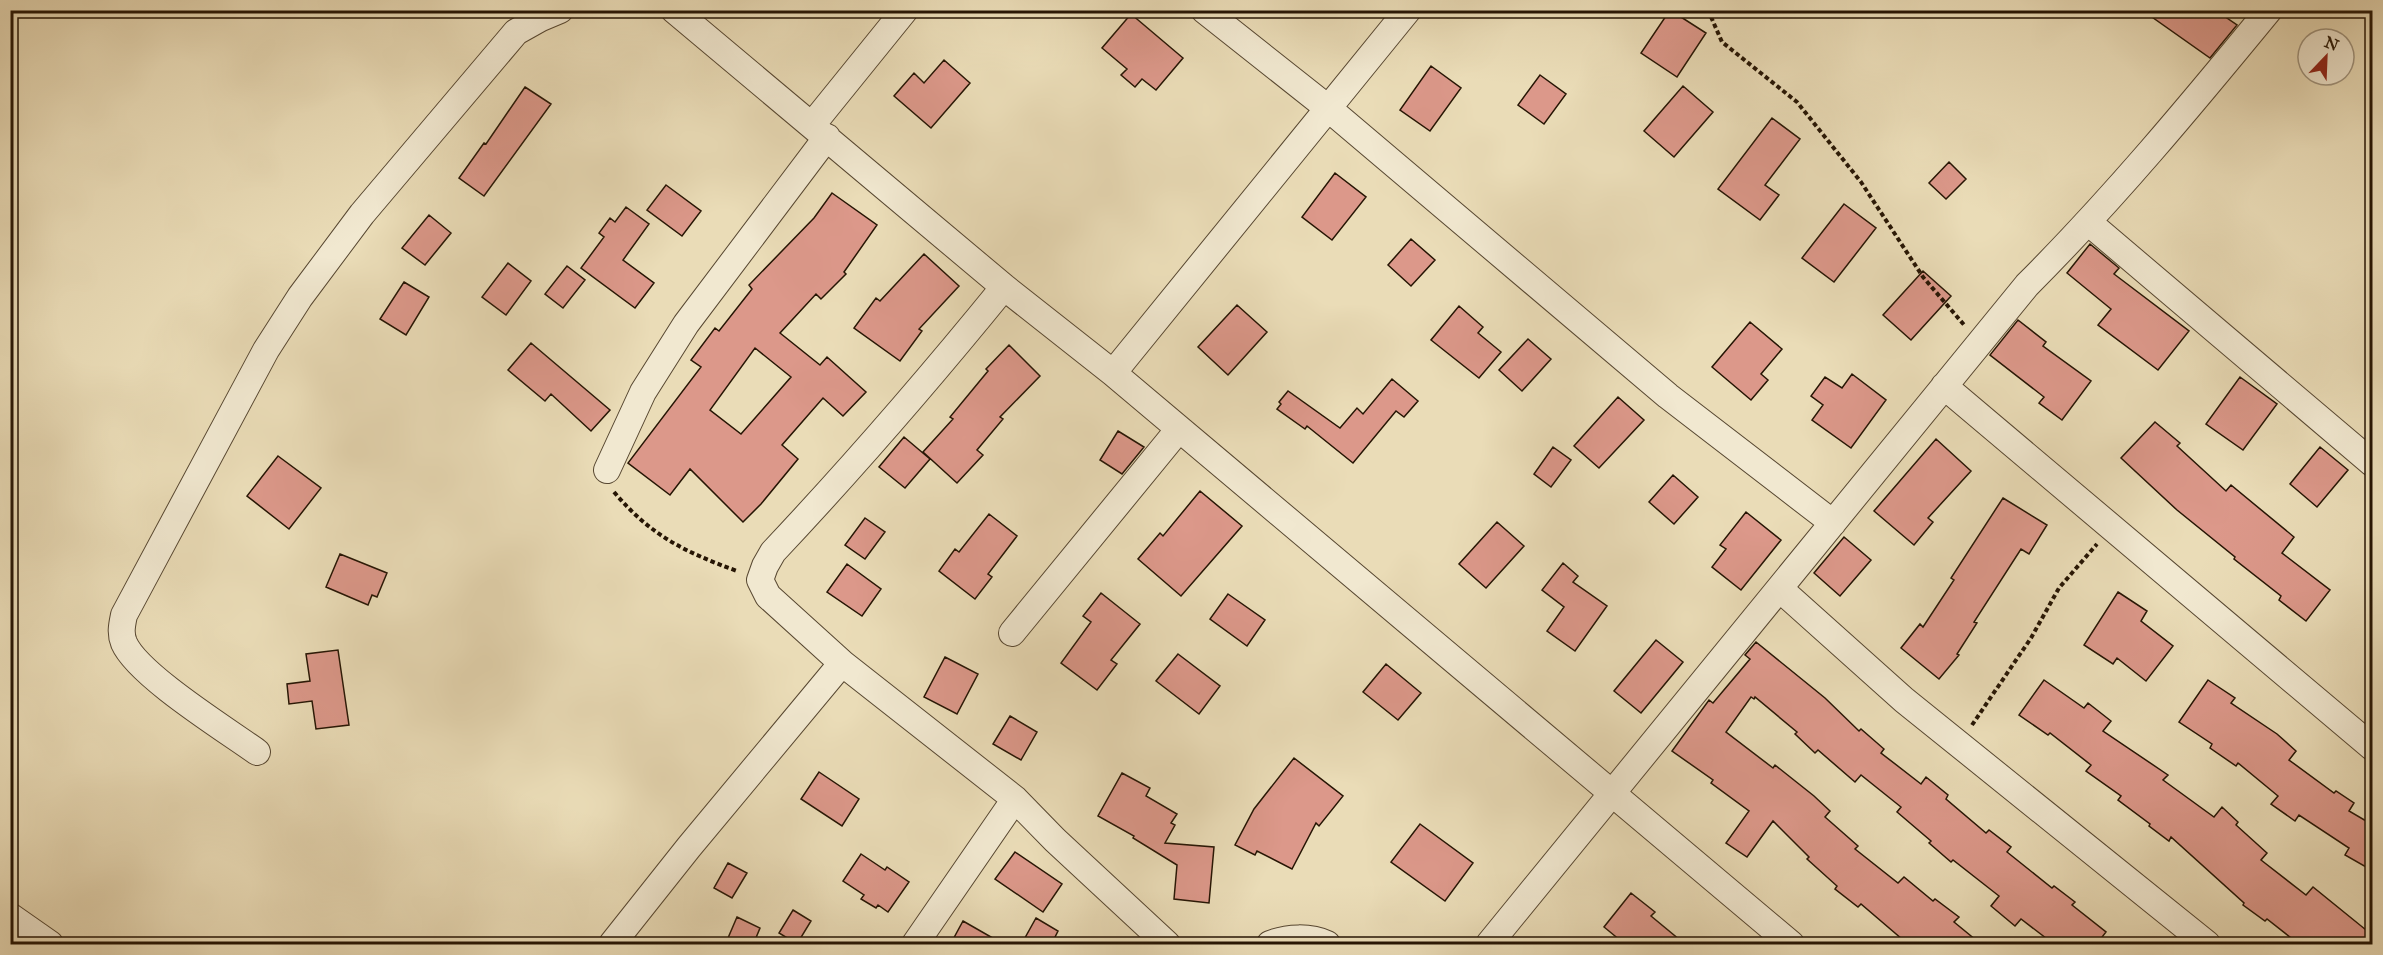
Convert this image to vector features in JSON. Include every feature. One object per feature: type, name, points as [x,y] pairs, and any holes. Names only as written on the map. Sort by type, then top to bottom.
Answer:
[{"type":"street","points":[[257,752],[171,690],[133,658],[123,641],[121,628],[124,615],[232,411],[266,350],[300,297],[362,214],[516,32],[560,10]]},
{"type":"street","points":[[674,10],[1004,286],[1113,373],[1791,945]]},
{"type":"street","points":[[607,470],[643,393],[686,324],[904,10]]},
{"type":"street","points":[[1204,10],[1329,109],[1668,396],[1833,523]]},
{"type":"street","points":[[1113,373],[1408,10]]},
{"type":"street","points":[[1489,945],[1979,342],[2027,285],[2088,222],[2179,119],[2269,10]]},
{"type":"street","points":[[2088,222],[2373,463]]},
{"type":"street","points":[[1004,286],[946,358],[847,473],[774,552],[760,580],[768,596],[842,663],[1015,799],[1055,840],[1167,945]]},
{"type":"street","points":[[1944,386],[2373,747]]},
{"type":"street","points":[[1012,633],[1179,429]]},
{"type":"street","points":[[1780,589],[1848,652],[1959,746],[2207,945]]},
{"type":"street","points":[[612,945],[689,847],[842,663]]},
{"type":"street","points":[[915,945],[1015,799]]},
{"type":"street","points":[[10,916],[50,945]]},
{"type":"street","points":[[1270,945],[1294,938],[1319,940],[1327,945]]},
{"type":"path","points":[[1708,10],[1722,42],[1797,102],[1860,182],[1923,278],[1979,342]]},
{"type":"path","points":[[607,470],[608,485],[651,530],[698,557],[760,580]]},
{"type":"path","points":[[1959,746],[1984,705],[2031,638],[2059,588],[2111,527]]},
{"type":"building","points":[[1670,10],[1706,33],[1677,77],[1641,53]]},
{"type":"building","points":[[2142,10],[2215,10],[2237,25],[2210,58]]},
{"type":"building","points":[[1131,14],[1183,58],[1156,90],[1142,79],[1135,87],[1121,75],[1127,69],[1102,48]]},
{"type":"building","points":[[944,60],[970,83],[931,128],[894,96],[914,73],[924,83]]},
{"type":"building","points":[[1431,66],[1461,88],[1430,131],[1400,110]]},
{"type":"building","points":[[1540,75],[1566,94],[1544,124],[1518,105]]},
{"type":"building","points":[[1683,86],[1713,112],[1674,157],[1644,131]]},
{"type":"building","points":[[525,87],[551,104],[484,196],[459,178],[484,143],[486,144]]},
{"type":"building","points":[[1772,118],[1800,139],[1765,185],[1779,195],[1760,220],[1718,189]]},
{"type":"building","points":[[1949,162],[1966,179],[1946,199],[1929,183]]},
{"type":"building","points":[[1335,173],[1366,197],[1332,240],[1302,217]]},
{"type":"building","points":[[666,185],[701,211],[682,236],[647,210]]},
{"type":"building","points":[[832,193],[877,225],[844,272],[846,274],[821,299],[816,294],[780,333],[820,365],[827,357],[866,392],[843,416],[823,398],[782,445],[798,459],[743,522],[690,469],[670,495],[628,463],[701,367],[691,360],[715,328],[719,331],[752,289],[749,285],[814,218]],"holes":[[[755,348],[791,377],[741,434],[710,410]]]},
{"type":"building","points":[[1844,204],[1876,228],[1834,282],[1802,258]]},
{"type":"building","points":[[626,207],[649,224],[623,260],[654,283],[635,308],[581,268],[604,237],[599,233],[610,218],[615,222]]},
{"type":"building","points":[[429,215],[451,233],[425,265],[402,248]]},
{"type":"building","points":[[1411,239],[1435,260],[1411,286],[1388,265]]},
{"type":"building","points":[[2090,244],[2119,268],[2114,274],[2189,331],[2158,370],[2098,325],[2111,309],[2067,273]]},
{"type":"building","points":[[924,254],[959,286],[919,329],[922,331],[900,361],[854,328],[876,298],[880,301]]},
{"type":"building","points":[[508,263],[531,281],[506,315],[482,297]]},
{"type":"building","points":[[567,266],[585,280],[563,308],[545,294]]},
{"type":"building","points":[[1923,271],[1951,296],[1911,340],[1883,315]]},
{"type":"building","points":[[404,282],[429,297],[406,335],[380,319]]},
{"type":"building","points":[[1237,305],[1267,332],[1228,375],[1198,347]]},
{"type":"building","points":[[1459,306],[1483,327],[1478,333],[1501,352],[1479,378],[1431,340]]},
{"type":"building","points":[[2018,320],[2046,342],[2043,346],[2091,381],[2062,420],[2039,403],[2044,397],[1990,355]]},
{"type":"building","points":[[1750,322],[1782,349],[1761,374],[1768,380],[1751,400],[1712,367]]},
{"type":"building","points":[[1528,339],[1551,359],[1522,391],[1499,370]]},
{"type":"building","points":[[531,343],[610,410],[591,431],[551,394],[545,401],[508,370]]},
{"type":"building","points":[[1009,345],[1040,376],[1000,417],[1003,419],[977,450],[983,455],[957,483],[923,452],[953,419],[950,417],[988,371],[986,369]]},
{"type":"building","points":[[1852,374],[1886,400],[1851,448],[1812,420],[1823,405],[1811,396],[1825,377],[1842,388]]},
{"type":"building","points":[[2240,377],[2277,404],[2243,450],[2206,424]]},
{"type":"building","points":[[1392,379],[1418,401],[1404,417],[1396,411],[1353,463],[1307,426],[1305,429],[1277,409],[1281,404],[1279,402],[1288,391],[1340,428],[1357,408],[1363,414]]},
{"type":"building","points":[[1618,397],[1644,420],[1599,468],[1574,446]]},
{"type":"building","points":[[2155,422],[2180,443],[2177,446],[2226,491],[2231,485],[2294,537],[2282,553],[2330,590],[2306,621],[2279,600],[2281,596],[2177,510],[2121,458]]},
{"type":"building","points":[[1118,431],[1144,447],[1122,474],[1100,460]]},
{"type":"building","points":[[904,437],[930,459],[905,488],[879,467]]},
{"type":"building","points":[[1936,439],[1971,471],[1928,518],[1933,522],[1914,545],[1874,511]]},
{"type":"building","points":[[1553,447],[1571,460],[1551,487],[1534,474]]},
{"type":"building","points":[[2320,447],[2348,470],[2317,507],[2290,484]]},
{"type":"building","points":[[278,456],[321,488],[289,529],[247,496]]},
{"type":"building","points":[[1673,475],[1698,497],[1674,524],[1649,502]]},
{"type":"building","points":[[1200,491],[1242,526],[1181,596],[1138,559],[1160,533],[1163,536]]},
{"type":"building","points":[[2003,498],[2047,525],[2029,554],[2021,549],[1974,622],[1977,623],[1957,654],[1959,655],[1939,679],[1901,648],[1920,624],[1923,627],[1954,580],[1951,578]]},
{"type":"building","points":[[1746,512],[1781,540],[1741,590],[1712,567],[1726,549],[1720,545]]},
{"type":"building","points":[[989,514],[1017,536],[988,574],[992,577],[975,599],[939,571],[955,549],[959,552]]},
{"type":"building","points":[[865,518],[885,532],[865,559],[845,545]]},
{"type":"building","points":[[1497,522],[1524,546],[1486,588],[1459,564]]},
{"type":"building","points":[[1844,537],[1871,560],[1840,596],[1814,573]]},
{"type":"building","points":[[340,554],[387,573],[377,597],[372,595],[368,605],[326,587]]},
{"type":"building","points":[[1563,563],[1578,576],[1573,582],[1607,606],[1575,651],[1547,631],[1564,607],[1542,590]]},
{"type":"building","points":[[847,564],[881,589],[862,616],[827,592]]},
{"type":"building","points":[[2118,592],[2147,611],[2141,621],[2173,646],[2146,681],[2117,658],[2113,664],[2084,645]]},
{"type":"building","points":[[1101,593],[1140,624],[1111,660],[1117,664],[1097,690],[1061,663],[1091,622],[1083,616]]},
{"type":"building","points":[[1228,594],[1265,620],[1247,646],[1210,619]]},
{"type":"building","points":[[1656,640],[1683,662],[1641,713],[1614,691]]},
{"type":"building","points":[[1756,642],[1825,698],[1859,731],[1861,729],[1884,749],[1881,753],[1921,784],[1926,777],[1948,795],[1946,799],[1986,833],[1989,830],[2011,847],[2007,852],[2052,888],[2054,886],[2075,902],[2072,905],[2106,932],[2096,945],[2055,945],[2021,919],[2015,926],[1991,906],[1999,896],[1953,860],[1951,862],[1929,843],[1931,841],[1897,812],[1901,807],[1861,775],[1855,782],[1818,750],[1815,753],[1795,734],[1797,732],[1755,697],[1754,699],[1751,697],[1726,732],[1773,768],[1775,765],[1814,796],[1830,811],[1825,817],[1858,846],[1855,849],[1898,883],[1904,877],[1933,901],[1935,899],[1959,917],[1954,922],[1982,945],[1909,945],[1861,904],[1858,907],[1835,889],[1837,886],[1807,859],[1809,857],[1773,821],[1747,857],[1726,843],[1749,811],[1711,783],[1713,780],[1672,751],[1709,700],[1713,703],[1750,659],[1745,655]]},
{"type":"building","points":[[338,650],[349,725],[316,729],[312,701],[289,704],[287,684],[310,681],[306,654]]},
{"type":"building","points":[[1178,654],[1220,686],[1199,714],[1156,681]]},
{"type":"building","points":[[945,657],[978,674],[957,714],[924,697]]},
{"type":"building","points":[[1386,664],[1421,693],[1398,720],[1363,692]]},
{"type":"building","points":[[2044,680],[2084,708],[2088,703],[2111,721],[2103,731],[2168,775],[2163,780],[2214,817],[2222,807],[2238,822],[2236,825],[2267,853],[2261,860],[2306,895],[2313,887],[2371,934],[2362,945],[2300,945],[2267,919],[2265,921],[2243,905],[2244,903],[2171,837],[2169,841],[2149,826],[2150,824],[2118,800],[2121,796],[2086,771],[2091,765],[2050,733],[2048,735],[2019,715]]},
{"type":"building","points":[[2208,680],[2235,698],[2231,703],[2277,734],[2296,751],[2289,760],[2334,793],[2336,791],[2354,803],[2349,811],[2373,825],[2373,871],[2345,855],[2349,848],[2299,815],[2295,821],[2271,804],[2278,796],[2238,763],[2236,766],[2210,748],[2212,744],[2179,722]]},
{"type":"building","points":[[1010,716],[1037,732],[1021,760],[993,744]]},
{"type":"building","points":[[1294,758],[1343,796],[1319,826],[1316,823],[1292,869],[1257,851],[1255,855],[1235,845],[1254,809]]},
{"type":"building","points":[[819,772],[859,799],[842,826],[801,799]]},
{"type":"building","points":[[1122,773],[1150,788],[1146,796],[1177,814],[1171,823],[1175,825],[1165,843],[1214,847],[1209,903],[1174,899],[1177,865],[1133,838],[1134,836],[1098,816]]},
{"type":"building","points":[[1420,824],[1473,863],[1445,901],[1391,862]]},
{"type":"building","points":[[1015,852],[1062,884],[1043,912],[995,879]]},
{"type":"building","points":[[861,854],[885,870],[887,867],[909,882],[888,912],[878,905],[876,908],[861,899],[864,895],[843,881]]},
{"type":"building","points":[[728,863],[747,873],[732,898],[714,888]]},
{"type":"building","points":[[1631,893],[1655,912],[1651,916],[1686,945],[1626,945],[1604,927]]},
{"type":"building","points":[[793,910],[811,921],[797,944],[779,933]]},
{"type":"building","points":[[737,917],[760,928],[753,945],[725,945]]},
{"type":"building","points":[[1036,918],[1058,931],[1051,945],[1021,945]]},
{"type":"building","points":[[963,921],[1005,945],[950,945]]}]
